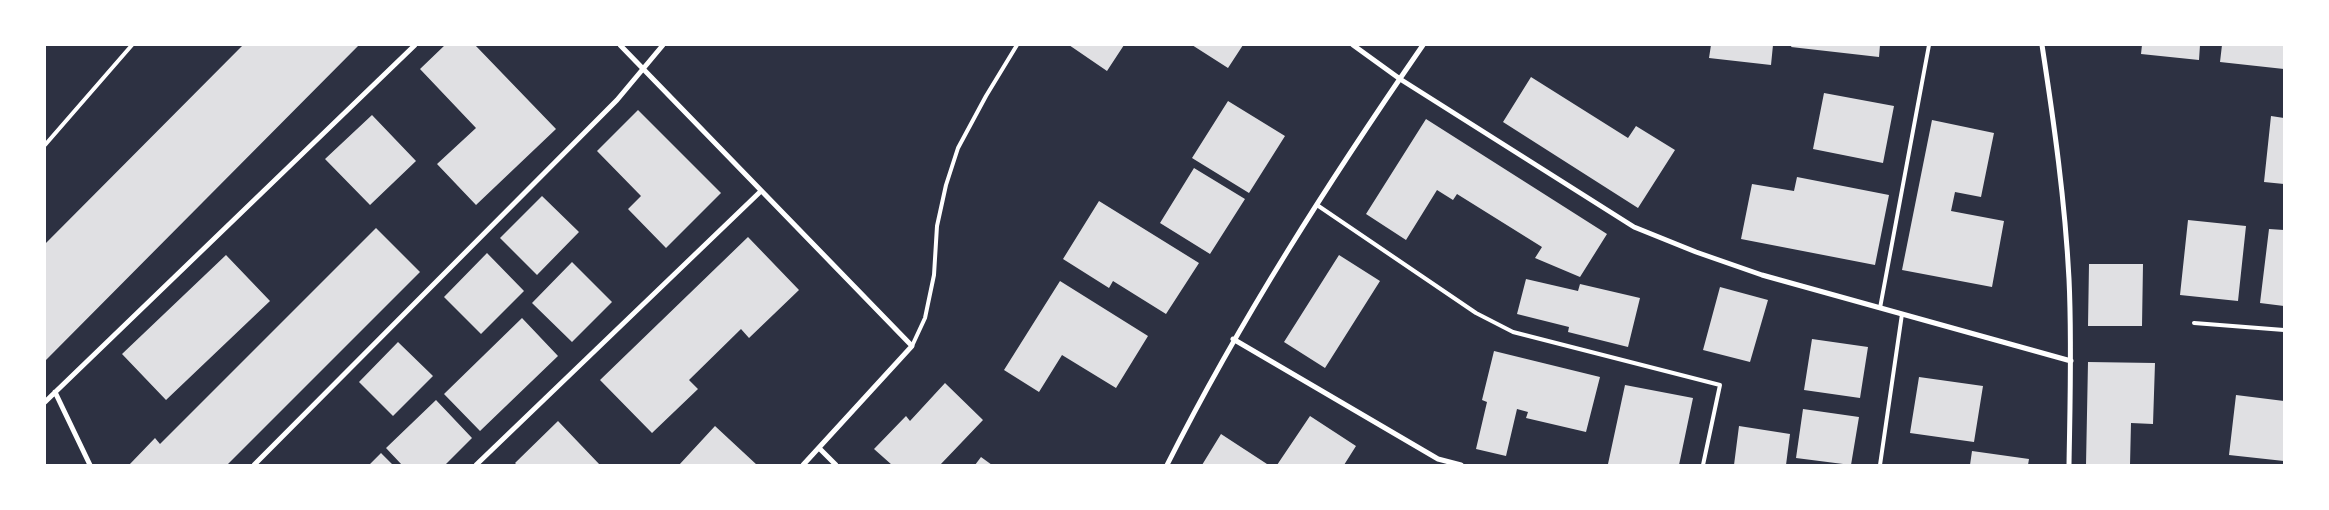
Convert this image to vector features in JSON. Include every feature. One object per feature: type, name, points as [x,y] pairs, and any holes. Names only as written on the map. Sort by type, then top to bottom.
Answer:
[{"type":"street","points":[[45,402],[415,45]]},
{"type":"street","points":[[620,45],[912,346],[803,465]]},
{"type":"street","points":[[254,465],[617,100],[663,45]]},
{"type":"street","points":[[1353,45],[1400,79],[1634,227],[1696,252],[1762,275],[2071,361]]},
{"type":"street","points":[[1167,465],[1234,339],[1317,205],[1423,45]]},
{"type":"street","points":[[2042,45],[2062,186],[2069,278],[2071,361],[2070,465]]},
{"type":"street","points":[[476,465],[761,191]]},
{"type":"street","points":[[1234,339],[1438,459],[1461,465]]},
{"type":"street","points":[[54,392],[90,465]]},
{"type":"street","points":[[818,448],[836,465]]},
{"type":"lane","points":[[45,145],[132,45]]},
{"type":"lane","points":[[912,346],[925,318],[934,274],[937,226],[946,185],[958,148],[986,96],[1017,45]]},
{"type":"lane","points":[[1880,308],[1929,45]]},
{"type":"lane","points":[[1317,205],[1476,313],[1513,332],[1720,385],[1703,465]]},
{"type":"lane","points":[[1880,465],[1902,314]]},
{"type":"lane","points":[[2194,323],[2284,330]]},
{"type":"building","points":[[243,45],[359,45],[45,361],[45,244]]},
{"type":"building","points":[[445,45],[475,45],[556,129],[476,205],[437,164],[476,128],[420,69]]},
{"type":"building","points":[[1069,45],[1124,45],[1107,71]]},
{"type":"building","points":[[1192,45],[1243,45],[1228,68]]},
{"type":"building","points":[[1711,45],[1773,45],[1771,65],[1709,58]]},
{"type":"building","points":[[1792,45],[1880,45],[1879,57],[1791,47]]},
{"type":"building","points":[[2142,45],[2200,45],[2199,60],[2141,54]]},
{"type":"building","points":[[2222,45],[2284,45],[2284,69],[2220,62]]},
{"type":"building","points":[[1531,77],[1628,138],[1636,126],[1675,150],[1638,208],[1503,122]]},
{"type":"building","points":[[1824,93],[1894,106],[1883,163],[1813,149]]},
{"type":"building","points":[[1228,101],[1285,136],[1249,193],[1192,158]]},
{"type":"building","points":[[638,110],[721,193],[666,248],[628,209],[641,196],[597,151]]},
{"type":"building","points":[[372,115],[416,161],[370,205],[325,159]]},
{"type":"building","points":[[2271,116],[2284,118],[2284,184],[2264,182]]},
{"type":"building","points":[[1426,119],[1607,234],[1580,277],[1535,258],[1542,247],[1457,194],[1453,200],[1437,190],[1406,240],[1366,214]]},
{"type":"building","points":[[1932,120],[1994,133],[1981,197],[1955,192],[1951,211],[2004,221],[1992,287],[1902,270]]},
{"type":"building","points":[[1194,168],[1245,199],[1210,254],[1160,223]]},
{"type":"building","points":[[1797,177],[1889,195],[1875,265],[1741,239],[1752,184],[1794,191]]},
{"type":"building","points":[[542,196],[579,232],[537,275],[500,238]]},
{"type":"building","points":[[1099,201],[1199,263],[1166,314],[1113,281],[1109,288],[1063,259]]},
{"type":"building","points":[[2188,220],[2246,226],[2238,301],[2180,295]]},
{"type":"building","points":[[376,228],[420,272],[227,465],[129,465],[155,438],[160,444]]},
{"type":"building","points":[[2269,229],[2284,230],[2284,306],[2260,303]]},
{"type":"building","points":[[748,237],[799,290],[749,338],[741,329],[689,380],[698,389],[652,433],[600,380]]},
{"type":"building","points":[[487,253],[524,291],[481,334],[444,297]]},
{"type":"building","points":[[226,255],[270,301],[166,400],[122,354]]},
{"type":"building","points":[[1339,255],[1380,281],[1325,368],[1284,342]]},
{"type":"building","points":[[572,262],[612,302],[572,342],[532,303]]},
{"type":"building","points":[[2089,264],[2143,264],[2142,326],[2088,326]]},
{"type":"building","points":[[1526,279],[1578,291],[1580,284],[1640,298],[1628,347],[1568,332],[1569,327],[1517,314]]},
{"type":"building","points":[[1060,281],[1148,336],[1116,388],[1062,355],[1039,392],[1004,370]]},
{"type":"building","points":[[1720,287],[1768,300],[1750,362],[1703,350]]},
{"type":"building","points":[[522,318],[558,356],[480,431],[444,394]]},
{"type":"building","points":[[1812,339],[1868,347],[1860,398],[1804,390]]},
{"type":"building","points":[[398,342],[433,376],[393,416],[359,382]]},
{"type":"building","points":[[1494,351],[1600,377],[1586,432],[1526,418],[1528,412],[1517,409],[1506,456],[1476,449],[1487,402],[1482,400]]},
{"type":"building","points":[[2088,362],[2155,363],[2153,424],[2131,423],[2130,465],[2086,465]]},
{"type":"building","points":[[1919,377],[1983,386],[1974,442],[1910,433]]},
{"type":"building","points":[[945,383],[983,420],[940,465],[892,465],[874,449],[906,416],[910,421]]},
{"type":"building","points":[[1625,385],[1693,398],[1679,465],[1608,464]]},
{"type":"building","points":[[2236,395],[2284,401],[2284,461],[2229,455]]},
{"type":"building","points":[[436,400],[472,438],[445,465],[402,465],[386,448]]},
{"type":"building","points":[[1803,409],[1859,417],[1851,465],[1796,458]]},
{"type":"building","points":[[1310,416],[1356,446],[1344,465],[1277,465]]},
{"type":"building","points":[[558,421],[600,465],[517,465],[515,463]]},
{"type":"building","points":[[715,426],[757,465],[679,465]]},
{"type":"building","points":[[1739,426],[1790,434],[1786,465],[1734,465]]},
{"type":"building","points":[[1221,434],[1267,464],[1267,465],[1202,465]]},
{"type":"building","points":[[1972,451],[2029,459],[2028,465],[1970,465]]},
{"type":"building","points":[[381,453],[393,465],[369,465]]},
{"type":"building","points":[[981,457],[992,465],[975,465]]}]
